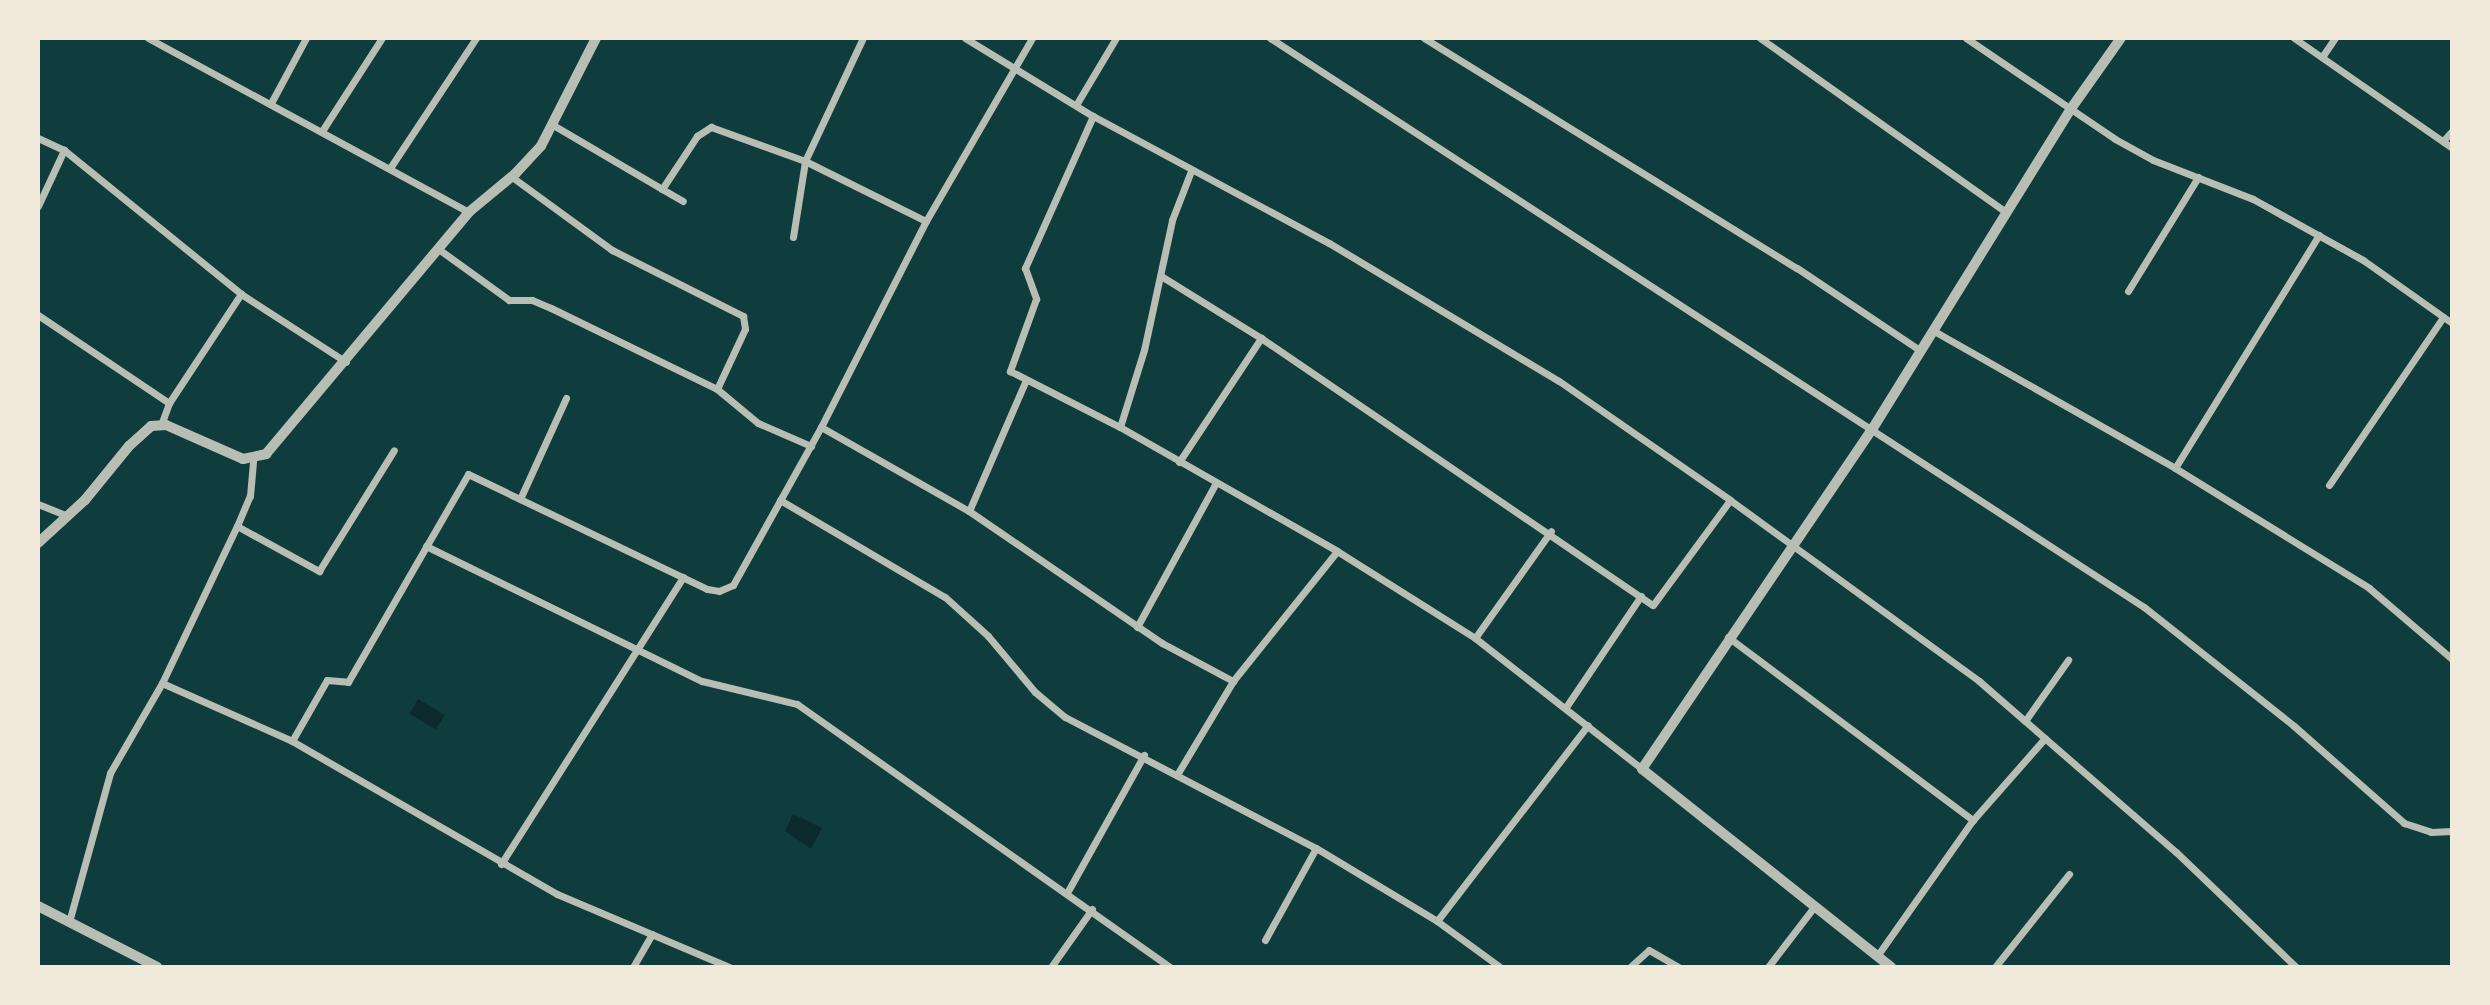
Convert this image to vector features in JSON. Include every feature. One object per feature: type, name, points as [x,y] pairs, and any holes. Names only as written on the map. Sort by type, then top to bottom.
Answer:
[{"type":"street","points":[[271,103],[306,38]]},
{"type":"street","points":[[322,131],[382,38]]},
{"type":"street","points":[[390,167],[476,38]]},
{"type":"street","points":[[38,543],[68,516],[141,432],[161,425],[253,460],[267,454],[347,362],[437,248],[469,212],[512,177],[553,125],[596,38]]},
{"type":"street","points":[[793,237],[805,161],[863,38]]},
{"type":"street","points":[[965,38],[1093,116],[1329,243],[1559,381],[1795,545],[1979,681],[2176,852],[2296,967]]},
{"type":"street","points":[[292,741],[327,680],[348,682],[468,474],[683,577],[713,590],[729,588],[811,446],[926,221],[1032,38]]},
{"type":"street","points":[[1076,105],[1116,38]]},
{"type":"street","points":[[1270,38],[1873,428],[2144,607],[2294,726],[2404,822],[2431,832],[2452,831]]},
{"type":"street","points":[[1424,38],[1797,268],[1921,351]]},
{"type":"street","points":[[1760,38],[2006,212]]},
{"type":"street","points":[[1966,38],[2070,110],[2153,160],[2253,199],[2319,236],[2452,323]]},
{"type":"street","points":[[1642,769],[1728,637],[1795,545],[1873,428],[2070,110],[2121,38]]},
{"type":"street","points":[[2294,38],[2452,148]]},
{"type":"street","points":[[2322,57],[2335,38]]},
{"type":"street","points":[[150,39],[469,212]]},
{"type":"street","points":[[1093,116],[1025,268],[1036,299],[1010,371],[1120,427],[1336,551],[1475,638],[1566,707],[1891,967]]},
{"type":"street","points":[[553,125],[683,201]]},
{"type":"street","points":[[662,189],[699,133],[711,127],[805,161],[926,221]]},
{"type":"street","points":[[2442,141],[2452,131]]},
{"type":"street","points":[[38,138],[64,150],[241,294],[347,362]]},
{"type":"street","points":[[38,206],[64,150]]},
{"type":"street","points":[[1120,427],[1161,276],[1172,220],[1191,171]]},
{"type":"street","points":[[512,177],[612,250],[743,316],[745,329],[717,389]]},
{"type":"street","points":[[2127,290],[2198,177]]},
{"type":"street","points":[[2175,468],[2319,236]]},
{"type":"street","points":[[437,248],[509,300],[532,300],[717,389],[758,423],[811,446]]},
{"type":"street","points":[[1161,276],[1261,338],[1551,531],[1653,605],[1730,500]]},
{"type":"street","points":[[161,425],[169,403],[241,294]]},
{"type":"street","points":[[38,315],[169,403]]},
{"type":"street","points":[[2329,485],[2443,317]]},
{"type":"street","points":[[1934,331],[2175,468],[2369,588],[2452,659]]},
{"type":"street","points":[[1179,462],[1261,338]]},
{"type":"street","points":[[969,511],[1026,380]]},
{"type":"street","points":[[520,499],[566,398]]},
{"type":"street","points":[[821,427],[969,511],[1058,568],[1137,627],[1233,681]]},
{"type":"street","points":[[237,526],[319,571],[394,450]]},
{"type":"street","points":[[69,922],[110,773],[162,683],[237,526],[250,496],[253,460]]},
{"type":"street","points":[[1137,627],[1216,483]]},
{"type":"street","points":[[780,500],[945,597],[975,622],[1048,704],[1084,729],[1144,755],[1316,848],[1437,921],[1500,967]]},
{"type":"street","points":[[38,504],[68,516]]},
{"type":"street","points":[[1475,638],[1551,531]]},
{"type":"street","points":[[426,546],[639,652],[720,687],[747,695],[784,697],[797,704],[1068,891],[1170,967]]},
{"type":"street","points":[[1178,773],[1233,681],[1336,551]]},
{"type":"street","points":[[501,864],[587,723],[639,652],[683,577]]},
{"type":"street","points":[[1566,707],[1641,596]]},
{"type":"street","points":[[1728,637],[1973,820]]},
{"type":"street","points":[[2025,721],[2068,660]]},
{"type":"street","points":[[162,683],[292,741],[446,826],[501,864],[603,915],[729,967]]},
{"type":"street","points":[[1437,921],[1588,725]]},
{"type":"street","points":[[1877,956],[1973,820],[2045,738]]},
{"type":"street","points":[[1068,891],[1144,755]]},
{"type":"street","points":[[1265,940],[1316,848]]},
{"type":"street","points":[[1995,967],[2069,874]]},
{"type":"street","points":[[38,906],[157,967]]},
{"type":"street","points":[[1768,967],[1814,907]]},
{"type":"street","points":[[1051,967],[1092,909]]},
{"type":"street","points":[[632,967],[652,934]]},
{"type":"street","points":[[1630,967],[1645,951],[1654,950],[1678,967]]},
{"type":"water","points":[[418,699],[445,715],[436,730],[409,714]]},
{"type":"water","points":[[793,814],[822,828],[811,849],[785,831]]}]
